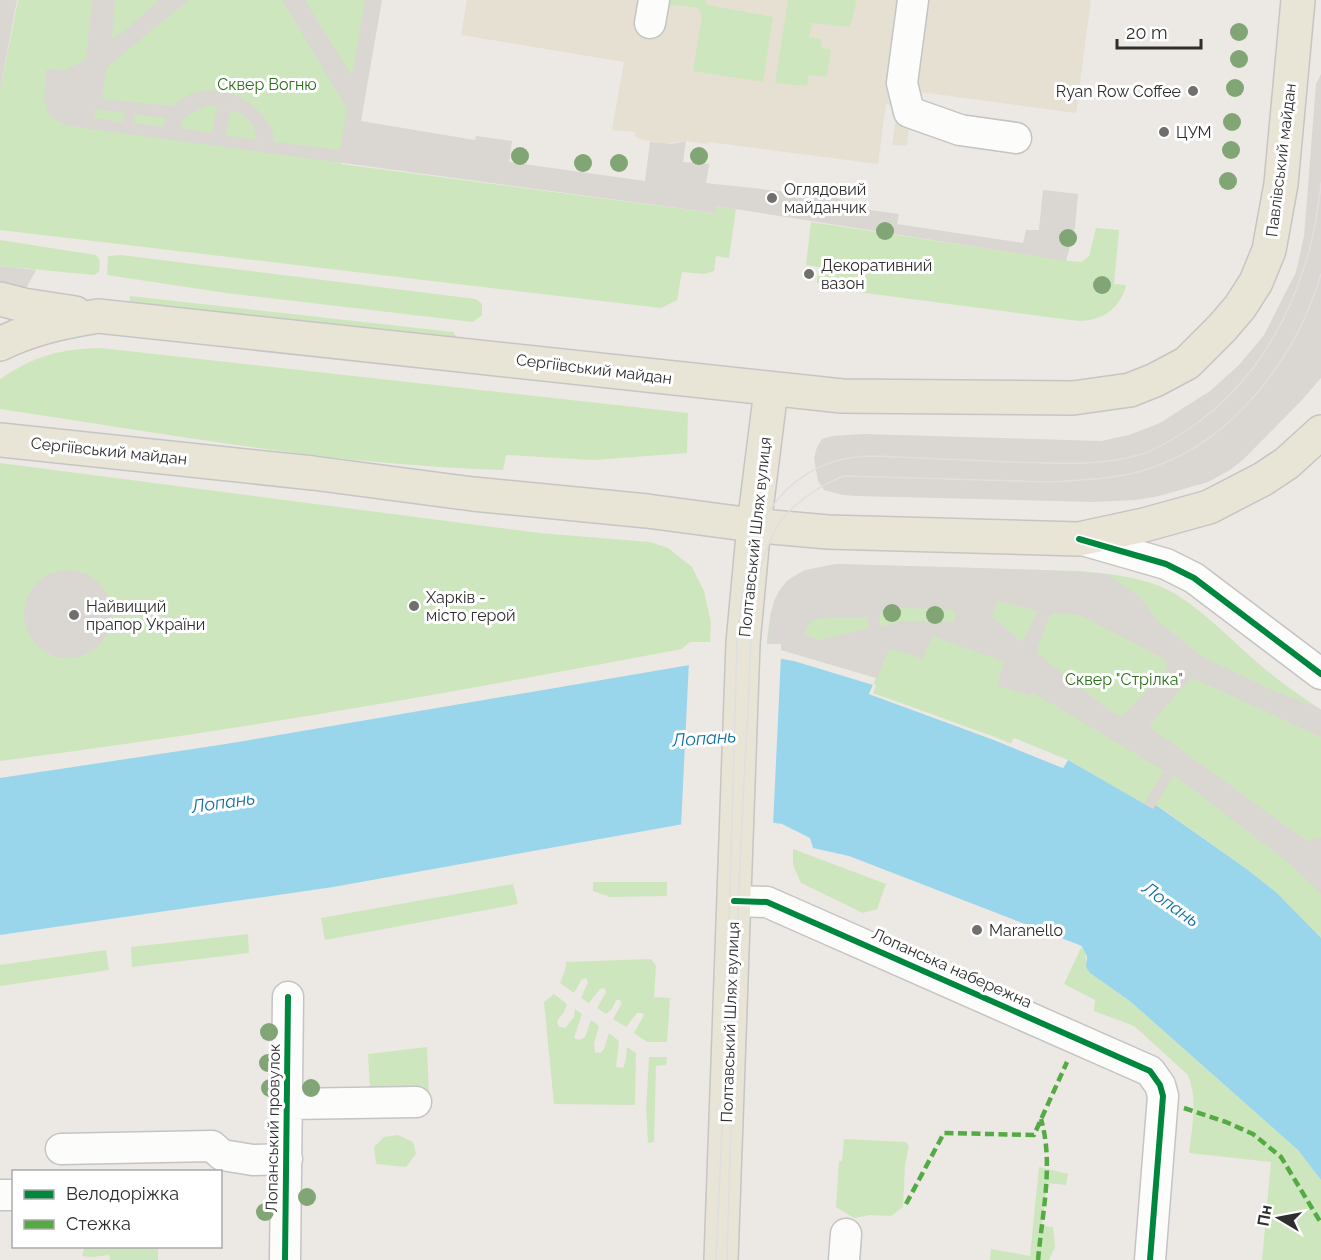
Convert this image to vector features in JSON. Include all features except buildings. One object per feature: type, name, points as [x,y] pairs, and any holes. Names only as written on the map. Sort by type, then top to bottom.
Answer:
[{"type":"main road","name":"Павлівський майдан","points":[[1187,363],[1240,307],[1256,282],[1269,250],[1281,184],[1298,0]]},
{"type":"main road","points":[[0,299],[23,305],[98,316]]},
{"type":"main road","name":"Сергіївський майдан","points":[[0,344],[51,324],[98,316],[575,366],[771,390],[880,398],[1073,398],[1130,390],[1187,363]]},
{"type":"main road","name":"Полтавський Шлях вулиця","points":[[721,1260],[743,643],[754,525],[771,390]]},
{"type":"main road","points":[[1078,539],[1144,525],[1209,507],[1263,479],[1287,463],[1321,432]]},
{"type":"main road","name":"Сергіївський майдан","points":[[0,440],[828,532],[1078,539]]},
{"type":"street","points":[[913,0],[902,83],[909,112],[960,130],[1016,138]]},
{"type":"street","points":[[1078,539],[1177,568],[1194,578],[1321,674]]},
{"type":"street","name":"Лопанська набережна","points":[[734,901],[767,902],[1144,1067],[1155,1077],[1163,1096],[1150,1260]]},
{"type":"street","name":"Лопанський провулок","points":[[285,1260],[288,997]]},
{"type":"street","points":[[288,1104],[416,1102]]},
{"type":"street","points":[[61,1149],[212,1146],[222,1155],[254,1160],[286,1159]]},
{"type":"shaded area","points":[[0,0],[17,0],[0,91]]},
{"type":"shaded area","points":[[92,0],[115,0],[112,38],[122,33],[159,0],[189,0],[107,67],[102,99],[171,106],[192,93],[209,90],[228,93],[246,100],[262,114],[272,128],[274,142],[340,150],[347,109],[282,0],[305,0],[352,76],[365,0],[382,0],[361,121],[475,140],[476,136],[512,141],[509,162],[645,181],[650,142],[672,144],[686,141],[683,162],[709,164],[706,183],[834,197],[863,209],[899,214],[897,224],[1023,243],[1026,230],[1039,230],[1043,190],[1078,194],[1075,227],[1066,261],[716,206],[715,213],[68,126],[55,120],[48,113],[44,98],[46,69],[66,70],[86,59]],"holes":[[[206,106],[217,106],[212,133],[181,128],[182,121],[188,115]],[[95,109],[125,113],[124,122],[94,118]],[[231,110],[241,114],[253,125],[257,140],[226,135]],[[135,114],[165,118],[164,127],[134,123]]]},
{"type":"shaded area","points":[[467,0],[1091,0],[1076,113],[913,91],[907,146],[892,145],[898,106],[886,104],[878,164],[708,142],[707,144],[686,141],[662,144],[640,139],[635,136],[635,132],[612,130],[624,62],[461,35]]},
{"type":"shaded area","points":[[1321,74],[1321,378],[1244,459],[1208,482],[1136,500],[1093,502],[857,496],[824,490],[818,481],[814,458],[822,439],[832,436],[864,434],[1101,441],[1129,435],[1160,423],[1210,391],[1239,365],[1264,335],[1296,272],[1304,236],[1316,84]]},
{"type":"shaded area","points":[[0,266],[36,270],[23,294],[0,291]]},
{"type":"shaded area","points":[[837,564],[1107,574],[1141,598],[1157,620],[1200,655],[1269,689],[1321,710],[1321,737],[1195,679],[1189,680],[1150,724],[1151,728],[1307,841],[1321,837],[1321,894],[1285,860],[1174,775],[1153,810],[1144,804],[1164,771],[1032,692],[1029,696],[997,685],[1004,662],[932,636],[923,659],[890,648],[877,678],[781,650],[781,644],[767,644],[775,599],[788,580],[805,570]],"holes":[[[998,601],[1038,611],[1022,642],[992,617]],[[888,607],[955,610],[955,622],[901,621],[881,626],[879,616]],[[1051,613],[1080,615],[1164,659],[1167,665],[1166,671],[1124,715],[1120,716],[1113,713],[1036,652]],[[867,617],[869,628],[819,640],[804,634],[810,622],[821,618]]]},
{"type":"shaded area","points":[[68,570],[85,573],[99,583],[109,597],[112,614],[109,631],[99,645],[85,655],[68,658],[51,655],[37,645],[27,631],[24,614],[27,597],[37,583],[51,573]]},
{"type":"green space","name":"Сквер Вогню","points":[[18,0],[366,0],[341,164],[714,213],[716,206],[736,209],[729,258],[716,256],[714,271],[704,274],[682,272],[677,300],[661,308],[0,230],[0,91]]},
{"type":"green space","points":[[667,0],[705,0],[708,5],[773,17],[763,82],[693,71],[702,16],[697,8],[678,5],[666,7]]},
{"type":"green space","points":[[788,0],[857,0],[850,27],[812,23],[809,37],[822,39],[821,48],[831,49],[827,77],[809,75],[807,86],[775,83]]},
{"type":"green space","points":[[811,222],[1082,262],[1089,256],[1096,228],[1119,230],[1114,284],[1126,285],[1120,300],[1109,312],[1095,319],[1078,321],[835,289],[826,284],[817,283],[819,267],[806,265]]},
{"type":"green space","points":[[0,240],[96,255],[100,261],[99,272],[94,275],[0,266]]},
{"type":"green space","points":[[121,255],[476,299],[482,304],[482,315],[473,322],[226,293],[107,275],[108,256]]},
{"type":"green space","points":[[130,296],[453,332],[461,343],[129,304]]},
{"type":"green space","points":[[100,348],[688,413],[687,453],[593,460],[506,455],[503,470],[439,467],[250,447],[0,409],[0,379],[13,371],[48,355]]},
{"type":"green space","points":[[0,463],[539,533],[650,542],[668,548],[692,567],[704,591],[711,623],[710,642],[690,642],[682,649],[342,710],[86,750],[0,761]]},
{"type":"green space","name":"Сквер \"Стрілка\"","points":[[837,564],[1104,573],[1154,584],[1177,595],[1200,612],[1285,685],[1321,710],[1321,938],[1277,893],[1157,805],[1153,810],[1068,760],[1014,738],[1009,746],[869,694],[876,678],[781,650],[781,644],[767,644],[772,609],[776,596],[783,586],[803,572]]},
{"type":"green space","points":[[793,849],[886,884],[877,909],[863,913],[801,883],[793,865]]},
{"type":"green space","points":[[593,882],[667,882],[667,896],[610,897],[593,891]]},
{"type":"green space","points":[[513,884],[518,904],[325,940],[321,918]]},
{"type":"green space","points":[[248,934],[249,953],[132,967],[131,947]]},
{"type":"green space","points":[[1082,946],[1090,973],[1131,1002],[1298,1150],[1321,1180],[1321,1260],[1262,1260],[1271,1162],[1189,1153],[1194,1104],[1188,1075],[1134,1026],[1094,1011],[1095,1000],[1064,984]]},
{"type":"green space","points":[[106,950],[109,970],[0,986],[0,965]]},
{"type":"green space","points":[[651,959],[656,966],[654,997],[670,998],[667,1042],[647,1042],[634,1033],[644,1015],[642,1013],[637,1013],[626,1027],[613,1019],[622,1003],[620,1000],[616,1000],[612,1009],[606,1014],[597,1008],[606,992],[604,988],[600,989],[589,1003],[581,998],[588,982],[586,978],[582,979],[574,993],[560,983],[566,962]]},
{"type":"green space","points":[[554,994],[567,1004],[557,1021],[558,1026],[565,1028],[574,1017],[575,1009],[582,1014],[574,1038],[579,1040],[585,1037],[591,1020],[599,1026],[594,1044],[595,1052],[600,1053],[604,1049],[609,1033],[619,1041],[616,1067],[623,1068],[627,1047],[636,1053],[635,1105],[554,1104],[544,1002]]},
{"type":"green space","points":[[427,1047],[429,1097],[370,1088],[368,1054]]},
{"type":"green space","points":[[649,1057],[667,1057],[666,1065],[656,1066],[654,1142],[648,1143],[646,1108]]},
{"type":"green space","points":[[398,1135],[413,1142],[416,1154],[406,1167],[376,1164],[374,1147],[384,1137]]},
{"type":"green space","points":[[844,1139],[906,1142],[909,1146],[905,1165],[903,1207],[891,1216],[870,1215],[854,1218],[836,1207],[839,1161],[842,1161]]},
{"type":"green space","points":[[1039,1167],[1068,1174],[1066,1185],[1047,1183],[1042,1226],[1053,1227],[1055,1247],[1049,1260],[990,1260],[991,1249],[1030,1256]]},
{"type":"green space","points":[[158,1248],[158,1260],[110,1260],[109,1255],[82,1256],[84,1249]]},
{"type":"water","name":"Лопань","points":[[754,654],[794,661],[873,685],[869,694],[1063,768],[1068,760],[1153,809],[1156,805],[1277,893],[1321,938],[1321,1180],[1298,1150],[1131,1002],[1090,973],[1086,967],[1087,957],[1082,946],[849,856],[813,848],[810,838],[782,824],[728,816],[333,887],[0,935],[0,778],[226,744]]},
{"type":"pier","points":[[754,651],[781,655],[773,826],[728,819],[681,827],[689,661]]},
{"type":"pier","points":[[874,683],[876,686],[873,693],[995,737],[1062,765],[1065,759],[1068,760],[1063,768],[869,694]]},
{"type":"tram line","points":[[716,1260],[725,1063],[737,643],[742,596],[751,550],[770,509],[785,491],[805,475],[829,463],[855,457],[1094,463],[1142,454],[1173,439],[1219,406],[1265,351],[1283,320],[1308,254],[1321,183]]},
{"type":"tram line","points":[[736,959],[753,616],[761,569],[768,547],[782,519],[806,497],[844,476],[1076,481],[1139,472],[1181,455],[1210,437],[1235,416],[1259,391],[1279,364],[1296,335],[1321,274]]},
{"type":"tram line","points":[[727,1260],[731,1121]]},
{"type":"marked path","points":[[906,1204],[944,1133],[1034,1135],[1067,1062]]},
{"type":"marked path","points":[[1184,1108],[1253,1134],[1281,1157],[1321,1223]]},
{"type":"marked path","points":[[1038,1260],[1047,1171],[1045,1136],[1041,1119]]},
{"type":"cycle path","points":[[1079,539],[1166,564],[1194,578],[1321,674]]},
{"type":"cycle path","points":[[734,901],[767,902],[1150,1071],[1160,1085],[1163,1096],[1150,1260]]},
{"type":"cycle path","points":[[285,1260],[288,997]]},
{"type":"place","name":"Ryan Row Coffee","points":[[1193,91]]},
{"type":"place","name":"ЦУМ","points":[[1164,132]]},
{"type":"place","name":"Оглядовий майданчик","points":[[772,198]]},
{"type":"place","name":"Декоративний вазон","points":[[809,274]]},
{"type":"place","name":"Харків - місто герой","points":[[414,606]]},
{"type":"place","name":"Найвищий прапор України","points":[[74,615]]},
{"type":"place","name":"Maranello","points":[[977,930]]}]
